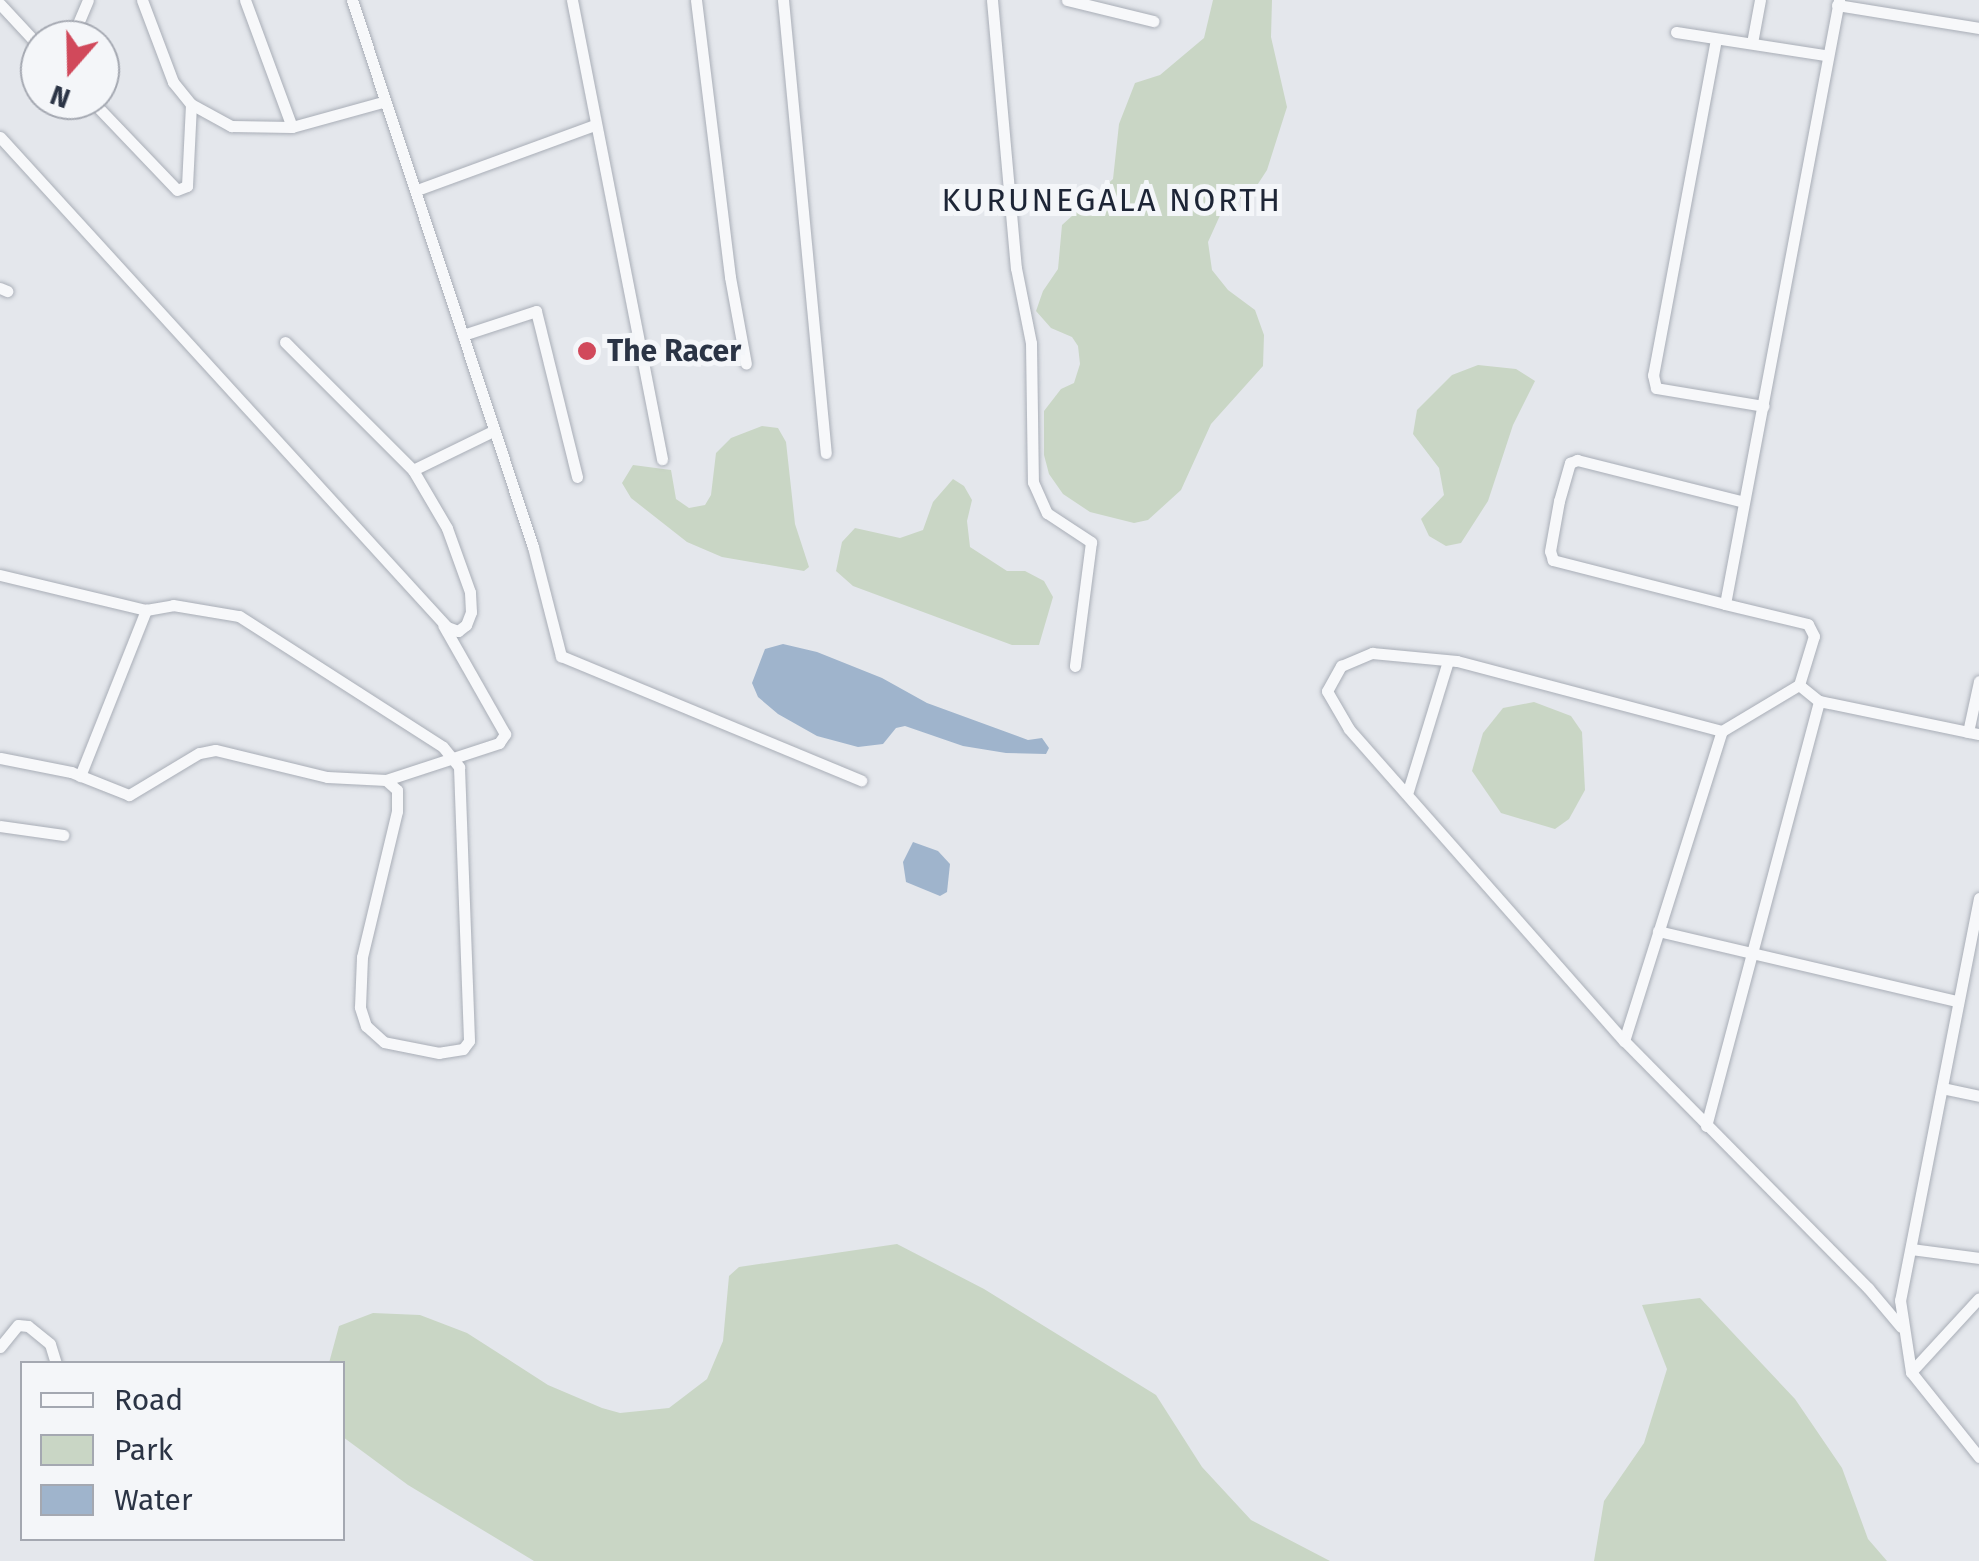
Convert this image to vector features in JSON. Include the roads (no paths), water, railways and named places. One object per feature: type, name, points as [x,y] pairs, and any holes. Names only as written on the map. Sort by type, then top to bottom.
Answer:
[{"type":"street","points":[[142,0],[173,82],[191,104],[210,118],[231,126],[292,127],[383,102]]},
{"type":"street","points":[[245,0],[292,127]]},
{"type":"street","points":[[352,0],[533,548],[564,660],[861,780]]},
{"type":"street","points":[[572,0],[662,459]]},
{"type":"street","points":[[696,0],[730,277],[746,364]]},
{"type":"street","points":[[783,0],[826,453]]},
{"type":"street","points":[[992,0],[1016,268],[1031,343],[1033,482],[1047,512],[1091,542],[1076,666]]},
{"type":"street","points":[[1067,0],[1153,21]]},
{"type":"street","points":[[1752,43],[1760,0]]},
{"type":"street","points":[[1725,604],[1838,3],[1979,28]]},
{"type":"street","points":[[0,4],[20,25]]},
{"type":"street","points":[[1676,32],[1825,56]]},
{"type":"street","points":[[1716,39],[1654,376],[1656,388],[1763,406]]},
{"type":"street","points":[[110,120],[178,190],[187,186],[191,104]]},
{"type":"street","points":[[417,190],[595,125]]},
{"type":"street","points":[[0,137],[438,617],[506,734],[499,743],[386,780],[327,777],[215,750],[199,753],[130,795],[80,776],[0,758]]},
{"type":"street","points":[[463,334],[536,310],[577,478]]},
{"type":"street","points":[[286,342],[413,470],[447,528],[470,592],[472,612],[458,631],[438,617]]},
{"type":"street","points":[[413,470],[493,432]]},
{"type":"street","points":[[1624,1041],[1722,731],[1799,686],[1814,636],[1808,624],[1553,560],[1550,551],[1559,500],[1570,462],[1577,460],[1744,502]]},
{"type":"street","points":[[0,592],[2,576],[146,610],[173,605],[209,609],[259,626],[414,726],[453,758],[459,767],[468,1041],[463,1049],[439,1053],[384,1042],[366,1026],[360,1008],[362,957],[397,811],[397,790],[386,780]]},
{"type":"street","points":[[80,776],[146,610]]},
{"type":"street","points":[[1722,731],[1448,660],[1372,652],[1341,666],[1327,692],[1349,729],[1624,1041],[1868,1288],[1900,1327]]},
{"type":"street","points":[[1408,792],[1448,660]]},
{"type":"street","points":[[1799,686],[1819,701],[1973,733],[1979,682]]},
{"type":"street","points":[[1706,1126],[1819,701]]},
{"type":"street","points":[[0,826],[64,836]]},
{"type":"street","points":[[1978,907],[1956,1002],[1900,1300],[1900,1327],[1911,1372],[1979,1457]]},
{"type":"street","points":[[1658,931],[1956,1002]]},
{"type":"street","points":[[1942,1088],[1979,1096]]},
{"type":"street","points":[[1911,1249],[1979,1258]]},
{"type":"street","points":[[1911,1372],[1979,1298]]},
{"type":"street","points":[[0,1348],[18,1324],[28,1326],[50,1344],[55,1361]]},
{"type":"water","points":[[783,644],[817,652],[882,678],[927,703],[1028,740],[1042,738],[1049,748],[1046,754],[1006,753],[963,746],[905,726],[896,728],[883,744],[858,747],[817,736],[778,714],[758,697],[752,683],[765,649]]},
{"type":"water","points":[[913,842],[938,851],[950,864],[947,892],[940,896],[906,882],[903,862]]},
{"type":"place","name":"The Racer","points":[[587,351]]},
{"type":"district","name":"KURUNEGALA NORTH","points":[[1112,200]]}]
